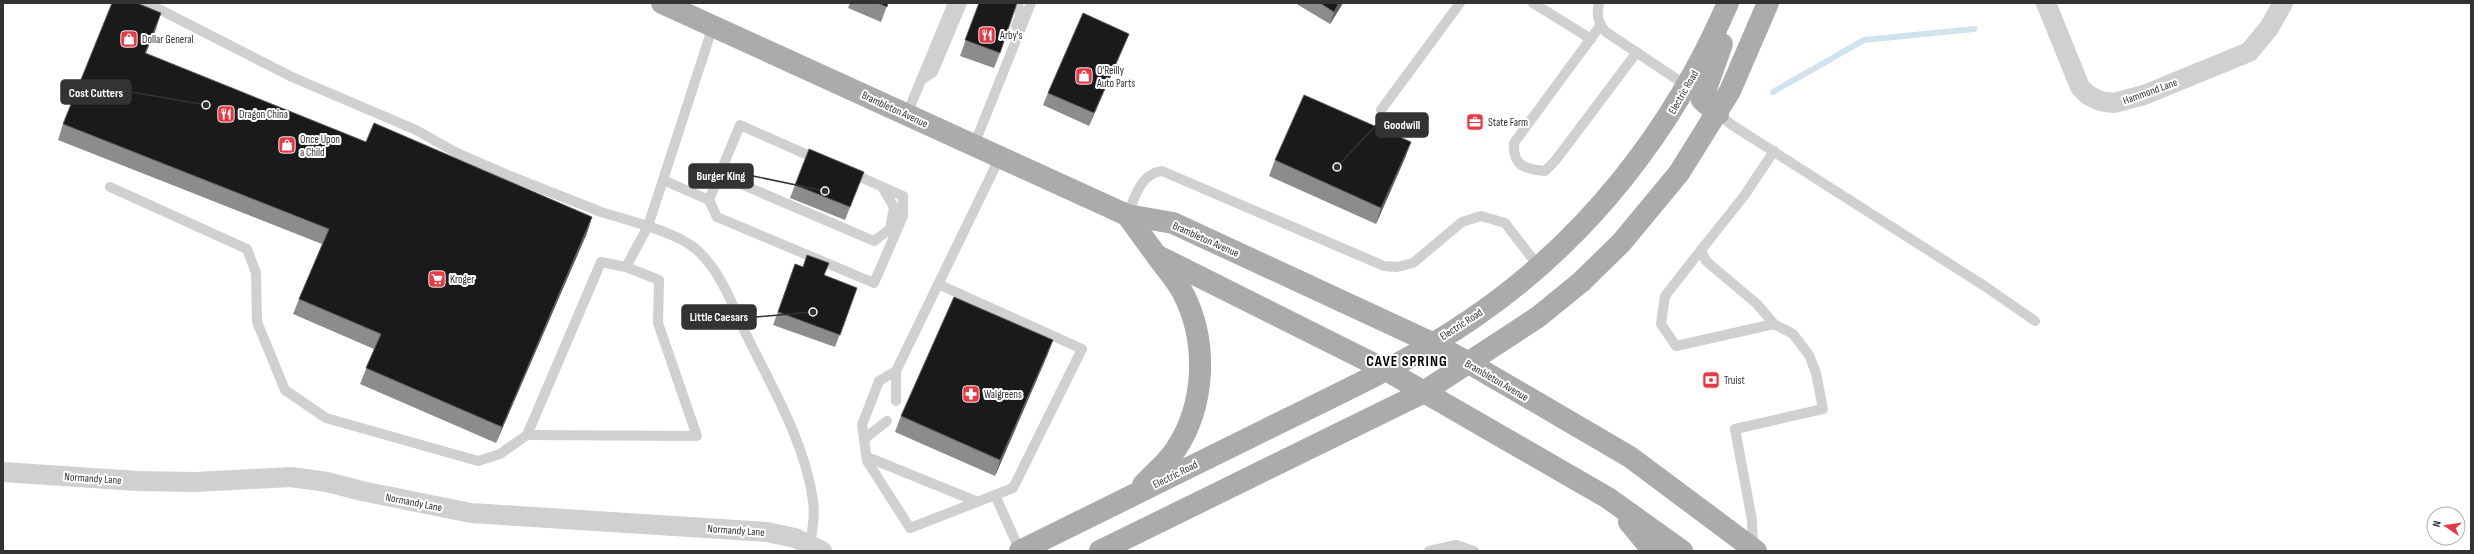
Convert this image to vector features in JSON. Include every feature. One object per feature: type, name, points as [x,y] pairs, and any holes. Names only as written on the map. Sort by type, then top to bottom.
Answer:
[{"type":"main road","name":"Brambleton Avenue","points":[[662,3],[691,9],[713,26],[1127,215],[1173,223],[1432,343],[1469,363],[1630,458],[1755,550]]},
{"type":"main road","points":[[1718,114],[1702,100],[1722,46],[1728,3]]},
{"type":"main road","name":"Electric Road","points":[[1020,551],[1386,370],[1472,319],[1539,267],[1582,228],[1621,182],[1657,134],[1687,86],[1728,3]]},
{"type":"main road","points":[[1100,551],[1422,393],[1538,317],[1581,282],[1621,243],[1679,173],[1718,114],[1730,91],[1768,3]]},
{"type":"main road","name":"Brambleton Avenue","points":[[1127,215],[1156,255],[1386,370],[1422,393],[1502,436],[1608,498],[1682,551]]},
{"type":"main road","points":[[1134,495],[1176,450],[1194,413],[1201,369],[1197,331],[1184,295],[1156,255]]},
{"type":"main road","points":[[1608,498],[1653,551]]},
{"type":"street","name":"Hammond Lane","points":[[2046,3],[2080,87],[2100,101],[2114,103],[2144,95],[2249,52],[2269,28],[2283,3]]},
{"type":"street","name":"Normandy Lane","points":[[3,472],[137,481],[195,482],[291,477],[327,482],[362,491],[471,513],[767,532],[816,547]]},
{"type":"lane","points":[[147,3],[292,77],[416,130],[461,154],[554,194],[675,235],[703,256],[719,278],[787,419],[802,455],[813,501],[816,547]]},
{"type":"lane","points":[[907,114],[953,3]]},
{"type":"lane","points":[[921,80],[933,72],[962,3]]},
{"type":"lane","points":[[1008,65],[1009,45],[1020,16],[1018,3]]},
{"type":"lane","points":[[974,145],[1008,65],[1031,3]]},
{"type":"lane","points":[[1381,110],[1460,3]]},
{"type":"lane","points":[[1533,3],[1589,41]]},
{"type":"lane","points":[[1599,3],[1597,14],[1600,26],[1687,86]]},
{"type":"lane","points":[[626,267],[648,226],[713,26]]},
{"type":"lane","points":[[1600,26],[1514,142],[1513,155],[1520,165],[1529,169],[1544,171],[1555,161],[1637,52]]},
{"type":"lane","points":[[1718,114],[1986,287],[2035,321]]},
{"type":"lane","points":[[663,180],[709,200],[717,217],[874,283],[903,216],[903,196],[740,125],[709,200]]},
{"type":"lane","points":[[1774,151],[1744,196],[1665,296],[1661,324],[1676,346],[1774,324]]},
{"type":"lane","points":[[896,401],[896,371],[1000,156]]},
{"type":"lane","points":[[1127,215],[1144,178],[1152,172],[1162,171],[1384,266],[1397,267],[1413,262],[1462,222],[1481,216],[1505,223],[1539,267]]},
{"type":"lane","points":[[720,175],[874,241],[890,229],[894,207],[882,186]]},
{"type":"lane","points":[[110,187],[247,249],[256,273],[257,322],[285,390],[326,418],[478,461],[500,454],[527,435],[601,262],[626,267],[659,280],[658,323],[697,436],[527,435]]},
{"type":"lane","points":[[1701,250],[1706,261],[1757,304],[1774,324],[1793,334],[1809,355],[1816,373],[1823,409],[1735,429],[1752,520],[1755,550]]},
{"type":"lane","points":[[896,371],[879,381],[862,425],[867,457],[910,528],[1013,488],[1082,349],[938,284]]},
{"type":"lane","points":[[864,439],[887,421]]},
{"type":"lane","points":[[867,457],[978,502]]},
{"type":"lane","points":[[995,495],[1020,551]]},
{"type":"lane","points":[[1429,551],[1456,545],[1474,551]]},
{"type":"building","points":[[112,3],[137,3],[161,13],[145,53],[366,142],[374,123],[592,217],[502,427],[366,368],[381,334],[299,299],[329,229],[63,124]]},
{"type":"building","points":[[878,3],[888,3],[887,7]]},
{"type":"building","name":"Arby's","points":[[979,3],[1017,3],[1000,53],[965,40]]},
{"type":"building","points":[[1320,3],[1339,3],[1334,12]]},
{"type":"building","name":"O'Reilly Auto Parts","points":[[1083,13],[1129,34],[1094,113],[1048,93]]},
{"type":"building","points":[[1304,95],[1411,142],[1381,208],[1275,160]]},
{"type":"building","points":[[809,149],[864,172],[850,207],[795,185]]},
{"type":"building","points":[[807,255],[829,263],[824,275],[857,288],[840,335],[778,312],[795,264],[803,267]]},
{"type":"building","name":"Walgreens","points":[[954,297],[1053,340],[1000,460],[901,416]]},
{"type":"waterway","points":[[1773,92],[1864,40],[1974,29]]},
{"type":"place","name":"Arby's","points":[[987,35]]},
{"type":"place","name":"Dollar General","points":[[129,39]]},
{"type":"place","name":"O'Reilly Auto Parts","points":[[1084,76]]},
{"type":"place","name":"Cost Cutters","points":[[206,105]]},
{"type":"place","name":"Dragon China","points":[[226,114]]},
{"type":"place","name":"State Farm","points":[[1475,122]]},
{"type":"place","name":"Once Upon a Child","points":[[287,145]]},
{"type":"place","name":"Goodwill","points":[[1337,167]]},
{"type":"place","name":"Burger King","points":[[825,191]]},
{"type":"place","name":"Kroger","points":[[437,279]]},
{"type":"place","name":"Little Caesars","points":[[813,312]]},
{"type":"place","name":"Truist","points":[[1711,380]]},
{"type":"place","name":"Walgreens","points":[[971,394]]},
{"type":"district","name":"CAVE SPRING","points":[[1407,361]]}]
